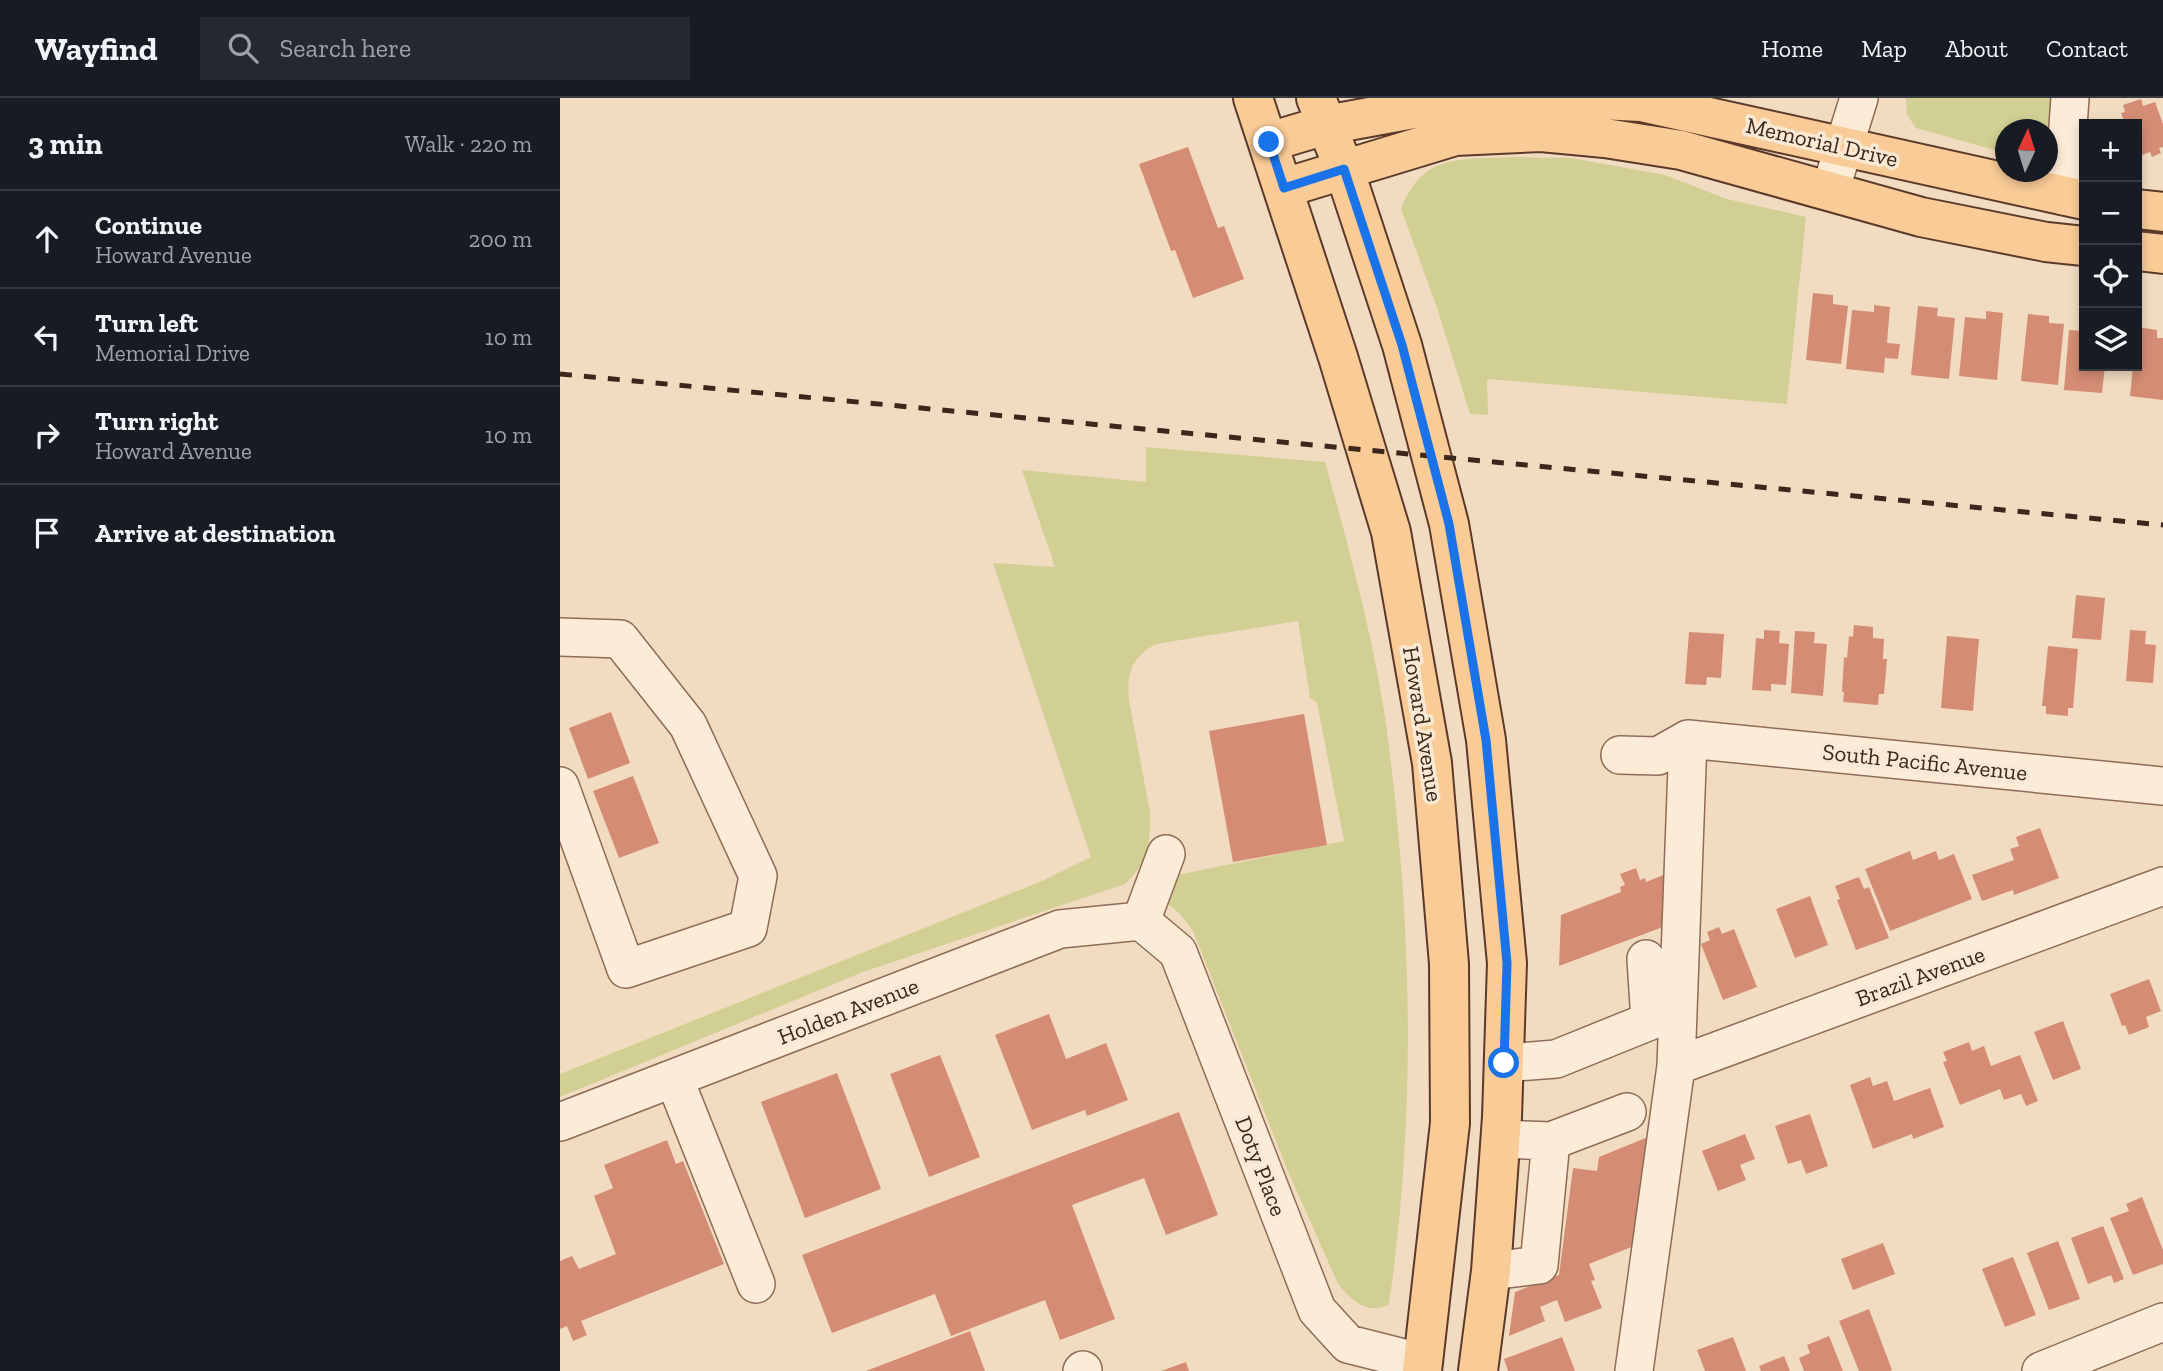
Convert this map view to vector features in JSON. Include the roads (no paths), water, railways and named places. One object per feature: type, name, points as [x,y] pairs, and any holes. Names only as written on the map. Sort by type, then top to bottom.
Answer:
[{"type":"main road","name":"Howard Avenue","points":[[1253,98],[1284,188],[1391,531],[1432,763],[1449,964],[1450,1123],[1422,1367]]},
{"type":"main road","name":"Memorial Drive","points":[[1269,142],[1321,112],[1560,98],[1641,102],[2074,198]]},
{"type":"main road","points":[[1321,112],[1344,169],[1402,345],[1449,524],[1486,740],[1507,963],[1501,1139],[1491,1271],[1478,1371]]},
{"type":"main road","name":"Memorial Drive","points":[[1284,188],[1455,136],[1541,132],[1681,149],[1921,217],[2046,242],[2079,245]]},
{"type":"main road","points":[[2142,210],[2163,212]]},
{"type":"main road","points":[[2142,252],[2163,254]]},
{"type":"street","points":[[1830,191],[1859,98]]},
{"type":"street","points":[[2070,98],[2074,198]]},
{"type":"street","points":[[560,637],[620,639],[688,725],[758,876],[748,928],[626,969],[560,786]]},
{"type":"street","points":[[1620,755],[1658,756],[1688,739]]},
{"type":"street","points":[[1634,1371],[1676,1066],[1688,739]]},
{"type":"street","name":"South Pacific Avenue","points":[[1688,739],[2163,786]]},
{"type":"street","points":[[1141,921],[1166,854]]},
{"type":"street","name":"Brazil Avenue","points":[[1676,1066],[2163,886]]},
{"type":"street","name":"Doty Place","points":[[1141,921],[1178,952],[1266,1218],[1295,1289],[1348,1345],[1355,1359],[1422,1367]]},
{"type":"street","name":"Holden Avenue","points":[[560,1122],[1060,929],[1141,921]]},
{"type":"street","points":[[1504,1063],[1556,1059],[1650,1021],[1646,959]]},
{"type":"street","points":[[674,1078],[756,1284]]},
{"type":"street","points":[[1501,1139],[1552,1141],[1627,1112]]},
{"type":"street","points":[[1491,1271],[1539,1265],[1552,1141]]},
{"type":"street","points":[[2041,1371],[2163,1322]]},
{"type":"railway","points":[[560,374],[2163,525]]}]
